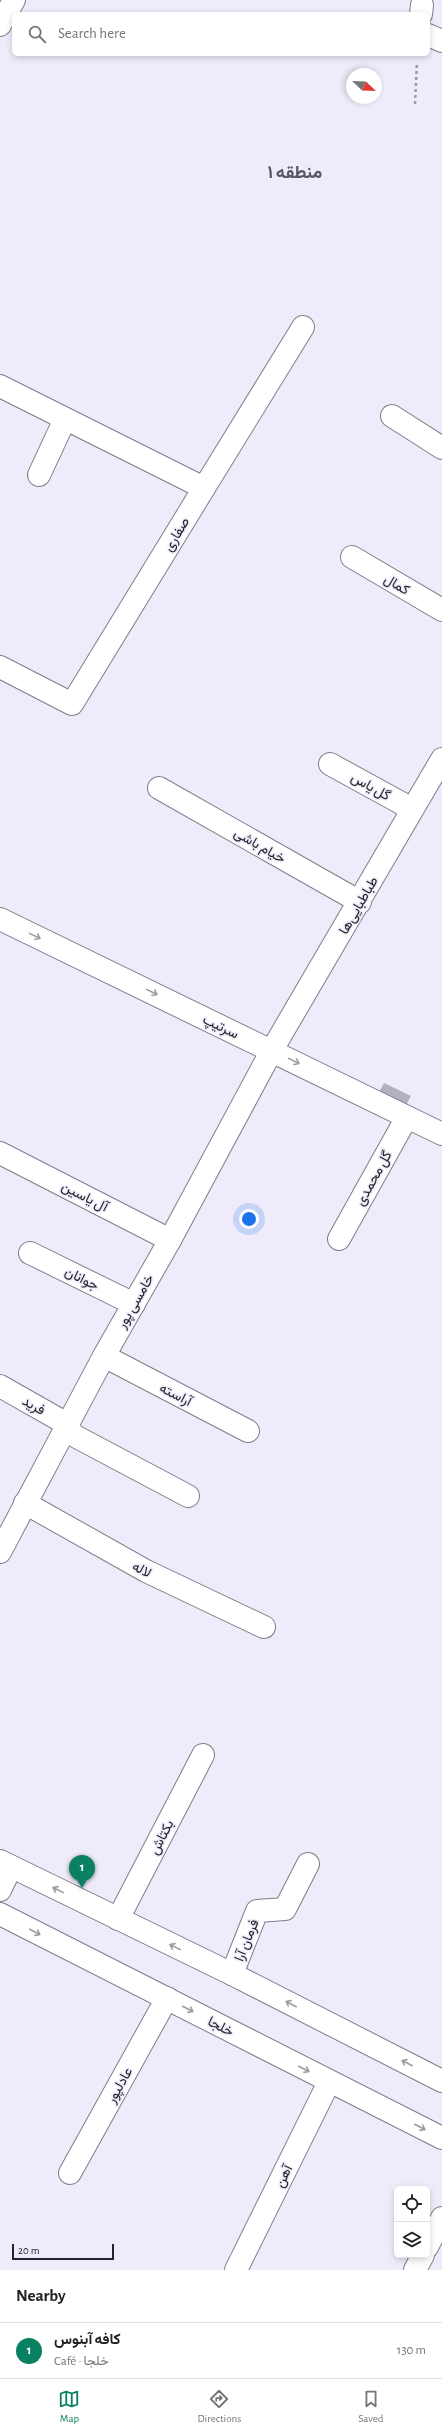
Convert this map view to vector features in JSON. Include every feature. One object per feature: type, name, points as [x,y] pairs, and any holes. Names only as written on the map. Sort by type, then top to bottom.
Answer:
[{"type":"street","points":[[0,25],[14,0]]},
{"type":"street","points":[[430,36],[442,41]]},
{"type":"street","points":[[0,386],[204,488],[303,327]]},
{"type":"street","points":[[392,416],[442,448]]},
{"type":"street","points":[[39,475],[65,419]]},
{"type":"street","name":"صفاری","points":[[0,667],[72,704],[204,488]]},
{"type":"street","name":"کمال","points":[[352,557],[442,610]]},
{"type":"street","name":"طباطبایی‌ها","points":[[272,1050],[360,902],[442,759]]},
{"type":"street","name":"گل یاس","points":[[330,764],[412,809]]},
{"type":"street","name":"خیام باشی","points":[[159,788],[360,902]]},
{"type":"street","name":"سرتیپ","points":[[0,919],[442,1134]]},
{"type":"street","name":"خامسی پور","points":[[0,1552],[67,1424],[170,1240],[272,1050]]},
{"type":"street","name":"گل محمدی","points":[[339,1239],[407,1117]]},
{"type":"street","name":"آل یاسین","points":[[0,1153],[170,1240]]},
{"type":"street","name":"جوانان","points":[[30,1253],[134,1304]]},
{"type":"street","name":"آراسته","points":[[104,1356],[248,1431]]},
{"type":"street","name":"فرید","points":[[0,1386],[67,1424]]},
{"type":"street","points":[[67,1424],[73,1435],[188,1496]]},
{"type":"street","name":"لاله","points":[[25,1503],[146,1572],[264,1628]]},
{"type":"street","name":"بکتاش","points":[[118,1919],[203,1755]]},
{"type":"street","points":[[0,1890],[6,1864],[232,1974],[442,2081]]},
{"type":"street","name":"فرمان آرا","points":[[232,1974],[257,1911],[285,1909],[308,1864]]},
{"type":"street","name":"خلجا","points":[[0,1914],[442,2138]]},
{"type":"street","name":"عادلپور","points":[[70,2172],[167,1998]]},
{"type":"street","name":"آهن","points":[[236,2270],[329,2082]]},
{"type":"street","points":[[430,2241],[442,2218]]},
{"type":"street","points":[[415,2270],[421,2258]]},
{"type":"path","points":[[415,104],[418,56]]},
{"type":"building","points":[[384,1083],[411,1096],[403,1111],[376,1098]]},
{"type":"place","name":"کافه آبنوس","points":[[82,1888]]},
{"type":"district","name":"منطقه ۱","points":[[295,172]]}]
